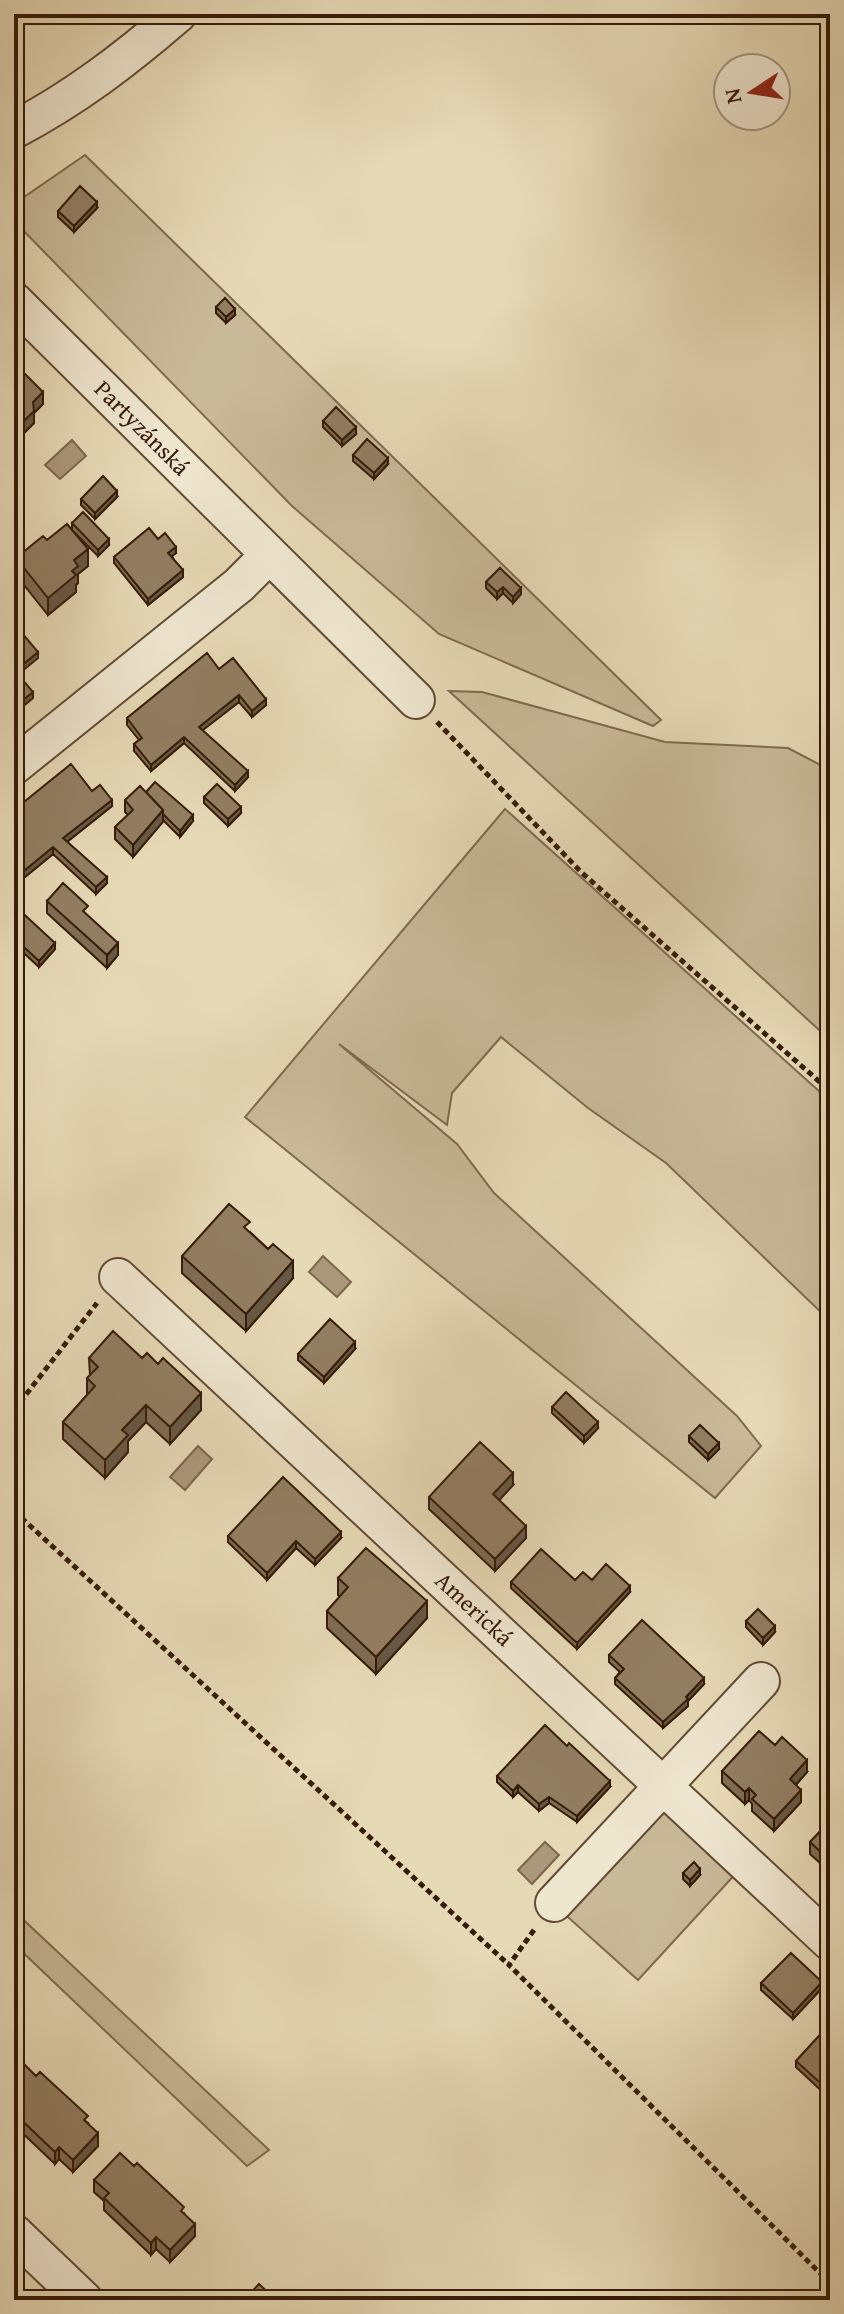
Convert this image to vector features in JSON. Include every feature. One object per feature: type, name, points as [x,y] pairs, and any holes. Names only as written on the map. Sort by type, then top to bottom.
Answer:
[{"type":"street","points":[[14,130],[111,71],[178,14]]},
{"type":"street","name":"Partyzánská","points":[[14,301],[416,700]]},
{"type":"street","points":[[14,766],[239,585],[269,555]]},
{"type":"street","name":"Americká","points":[[118,1277],[830,1942]]},
{"type":"street","points":[[554,1903],[761,1681]]},
{"type":"street","points":[[14,2233],[84,2300]]},
{"type":"path","points":[[416,700],[581,872],[830,1091]]},
{"type":"path","points":[[14,1410],[118,1277]]},
{"type":"path","points":[[14,1511],[509,1965],[830,2283]]},
{"type":"path","points":[[509,1965],[554,1903]]},
{"type":"shaded area","points":[[85,155],[661,720],[653,726],[439,634],[292,506],[14,221],[14,204]]},
{"type":"shaded area","points":[[72,440],[86,456],[60,479],[45,465]]},
{"type":"shaded area","points":[[449,691],[482,692],[665,742],[788,748],[830,770],[830,1040]]},
{"type":"shaded area","points":[[505,809],[830,1101],[830,1321],[666,1163],[588,1108],[501,1037],[452,1093],[447,1125],[339,1044],[457,1144],[494,1193],[737,1416],[761,1446],[715,1498],[245,1117]]},
{"type":"shaded area","points":[[323,1256],[351,1282],[337,1297],[309,1272]]},
{"type":"shaded area","points":[[198,1446],[212,1459],[185,1490],[170,1477]]},
{"type":"shaded area","points":[[663,1797],[740,1869],[638,1980],[560,1910]]},
{"type":"shaded area","points":[[545,1842],[559,1855],[532,1884],[518,1870]]},
{"type":"shaded area","points":[[14,1911],[269,2150],[247,2166],[14,1944]]},
{"type":"building","points":[[80,186],[97,202],[74,226],[58,211]]},
{"type":"building","points":[[225,298],[235,309],[226,317],[216,307]]},
{"type":"building","points":[[14,363],[43,392],[33,402],[34,411],[23,422],[14,421]]},
{"type":"building","points":[[336,407],[356,427],[342,440],[323,421]]},
{"type":"building","points":[[367,439],[388,458],[374,473],[353,455]]},
{"type":"building","points":[[103,476],[117,491],[95,513],[81,499]]},
{"type":"building","points":[[83,512],[109,539],[98,550],[72,523]]},
{"type":"building","points":[[67,524],[88,549],[74,560],[78,566],[72,571],[76,575],[48,598],[16,558],[43,536],[47,540]]},
{"type":"building","points":[[149,528],[158,539],[165,533],[176,547],[168,553],[183,570],[148,599],[114,557]]},
{"type":"building","points":[[500,568],[521,588],[513,597],[503,587],[497,592],[486,582]]},
{"type":"building","points":[[17,627],[38,652],[15,671],[33,692],[14,707],[14,628]]},
{"type":"building","points":[[207,653],[219,669],[233,658],[266,699],[252,711],[239,695],[199,727],[248,771],[235,785],[184,737],[151,765],[134,744],[142,738],[127,718]]},
{"type":"building","points":[[71,764],[92,791],[100,785],[112,800],[63,838],[107,877],[96,887],[53,847],[14,879],[14,810]]},
{"type":"building","points":[[155,782],[193,815],[180,831],[146,792]]},
{"type":"building","points":[[217,784],[241,807],[228,819],[204,797]]},
{"type":"building","points":[[140,786],[163,810],[133,845],[115,827],[133,810],[125,800]]},
{"type":"building","points":[[63,883],[88,906],[83,911],[118,943],[107,955],[47,901]]},
{"type":"building","points":[[14,905],[55,943],[39,961],[14,938]]},
{"type":"building","points":[[229,1204],[250,1222],[244,1227],[268,1249],[273,1244],[293,1261],[246,1314],[182,1256]]},
{"type":"building","points":[[330,1319],[355,1342],[324,1377],[298,1354]]},
{"type":"building","points":[[113,1331],[142,1358],[147,1353],[158,1364],[163,1358],[201,1393],[170,1427],[146,1405],[122,1430],[128,1435],[105,1460],[63,1422],[95,1386],[87,1378],[98,1367],[89,1358]]},
{"type":"building","points":[[566,1392],[598,1422],[584,1436],[552,1407]]},
{"type":"building","points":[[700,1425],[719,1443],[708,1454],[689,1436]]},
{"type":"building","points":[[480,1442],[513,1473],[493,1494],[526,1526],[495,1559],[429,1497]]},
{"type":"building","points":[[283,1477],[341,1532],[315,1559],[296,1541],[267,1573],[228,1536]]},
{"type":"building","points":[[366,1548],[427,1601],[376,1657],[327,1611],[348,1587],[338,1578]]},
{"type":"building","points":[[541,1549],[575,1580],[583,1572],[592,1580],[606,1564],[630,1586],[577,1643],[511,1582]]},
{"type":"building","points":[[758,1609],[775,1626],[763,1638],[746,1621]]},
{"type":"building","points":[[642,1620],[704,1678],[686,1697],[688,1699],[663,1722],[615,1678],[624,1669],[609,1655]]},
{"type":"building","points":[[545,1725],[610,1781],[577,1816],[549,1797],[539,1804],[518,1785],[513,1791],[497,1776]]},
{"type":"building","points":[[759,1731],[775,1745],[782,1737],[807,1760],[790,1779],[801,1790],[774,1819],[752,1799],[756,1795],[749,1788],[745,1792],[722,1771]]},
{"type":"building","points":[[830,1821],[830,1872],[820,1863],[825,1856],[810,1842]]},
{"type":"building","points":[[694,1862],[700,1869],[690,1880],[683,1873]]},
{"type":"building","points":[[791,1953],[822,1982],[793,2013],[761,1983]]},
{"type":"building","points":[[830,2024],[830,2086],[827,2089],[796,2061]]},
{"type":"building","points":[[23,2063],[36,2076],[40,2072],[88,2116],[84,2120],[98,2133],[73,2160],[59,2147],[55,2152],[14,2113],[14,2072]]},
{"type":"building","points":[[120,2153],[134,2166],[137,2163],[184,2207],[181,2211],[195,2224],[170,2250],[156,2237],[151,2243],[104,2198],[109,2193],[94,2180]]},
{"type":"building","points":[[259,2284],[276,2300],[244,2300]]}]
